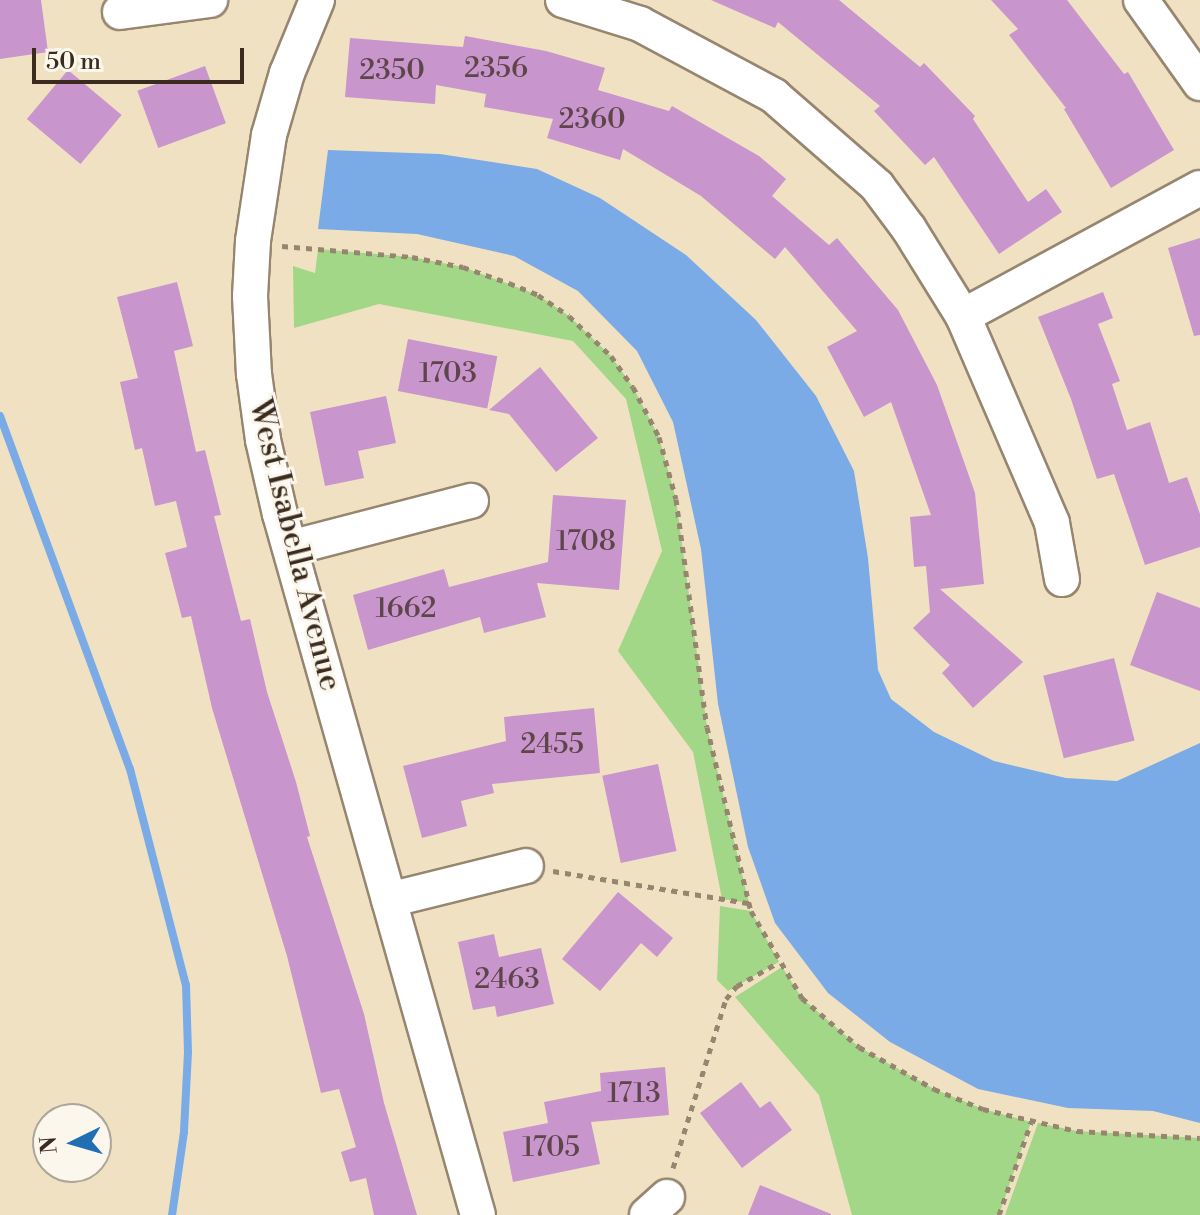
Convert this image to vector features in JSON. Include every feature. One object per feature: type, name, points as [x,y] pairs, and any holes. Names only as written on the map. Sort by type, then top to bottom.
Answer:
[{"type":"street","points":[[120,12],[210,0]]},
{"type":"street","name":"West Isabella Avenue","points":[[317,0],[287,73],[269,135],[253,241],[250,296],[254,374],[263,440],[290,548],[478,1215]]},
{"type":"street","points":[[563,0],[640,24],[774,96],[877,186],[909,229],[963,316],[1052,523],[1062,579]]},
{"type":"street","points":[[1141,0],[1200,83]]},
{"type":"street","points":[[963,316],[1200,188]]},
{"type":"street","points":[[290,548],[471,501]]},
{"type":"street","points":[[389,900],[526,866]]},
{"type":"path","points":[[253,241],[412,257],[463,267],[538,295],[569,316],[611,356],[633,387],[659,437],[676,499],[707,727],[749,903],[779,962],[802,998],[859,1047],[934,1089],[983,1109],[1077,1131],[1200,1138]]},
{"type":"path","points":[[526,866],[749,903]]},
{"type":"path","points":[[657,1206],[676,1155],[718,1014],[737,986],[779,962]]},
{"type":"path","points":[[999,1215],[1031,1122]]},
{"type":"green space","points":[[318,249],[412,257],[463,267],[538,295],[569,316],[611,356],[633,387],[659,437],[676,499],[707,727],[749,903],[722,899],[693,752],[618,651],[662,551],[626,399],[573,341],[379,304],[294,328],[293,266],[315,273]]},
{"type":"green space","points":[[720,906],[751,911],[779,962],[728,991],[717,980]]},
{"type":"green space","points":[[782,967],[802,998],[859,1047],[934,1089],[983,1109],[1031,1122],[999,1215],[852,1215],[819,1095],[735,997]]},
{"type":"green space","points":[[1038,1123],[1077,1131],[1200,1138],[1200,1215],[1005,1215]]},
{"type":"water","points":[[328,150],[440,154],[537,169],[600,198],[686,255],[756,320],[816,396],[854,471],[868,558],[878,670],[891,699],[934,732],[994,761],[1066,778],[1117,781],[1200,743],[1200,1123],[1153,1111],[1068,1108],[978,1089],[890,1042],[828,993],[775,923],[748,847],[718,704],[701,549],[673,422],[637,351],[578,291],[514,256],[417,234],[318,229]]},
{"type":"building","points":[[0,0],[41,0],[48,52],[0,59]]},
{"type":"building","points":[[711,0],[839,0],[920,67],[924,63],[975,116],[973,119],[1028,202],[1046,189],[1062,212],[999,254],[934,157],[925,165],[874,111],[880,106],[778,22],[775,28]]},
{"type":"building","points":[[991,0],[1067,0],[1124,74],[1128,72],[1174,150],[1111,188],[1066,108],[1009,35],[1018,29]]},
{"type":"building","points":[[465,36],[546,51],[605,68],[598,90],[669,111],[672,106],[759,156],[786,179],[772,196],[829,245],[837,238],[898,310],[937,385],[975,493],[984,584],[940,589],[1023,662],[973,708],[942,673],[950,665],[913,628],[930,612],[926,566],[914,567],[910,517],[931,515],[891,402],[864,417],[827,347],[857,331],[785,247],[775,259],[701,196],[623,149],[620,160],[547,138],[553,119],[484,107],[486,94],[436,85],[435,104],[345,97],[350,38],[463,47]]},
{"type":"building","points":[[205,66],[226,123],[158,148],[137,91]]},
{"type":"building","points":[[68,70],[122,115],[80,164],[27,119]]},
{"type":"building","points":[[1200,238],[1200,335],[1194,336],[1168,248]]},
{"type":"building","points":[[177,282],[193,346],[174,351],[196,452],[205,450],[221,515],[214,516],[241,621],[250,619],[267,692],[296,782],[310,836],[307,837],[364,1014],[384,1103],[417,1215],[374,1215],[366,1178],[350,1182],[341,1152],[356,1147],[339,1089],[321,1093],[287,956],[212,708],[191,616],[182,618],[165,553],[187,547],[176,501],[155,506],[142,448],[135,450],[120,382],[138,378],[117,297]]},
{"type":"building","points":[[1103,292],[1113,318],[1098,324],[1120,381],[1112,384],[1127,430],[1150,422],[1169,483],[1187,477],[1200,514],[1200,547],[1145,565],[1114,474],[1097,479],[1071,399],[1038,317]]},
{"type":"building","points":[[408,339],[497,356],[487,408],[398,391]]},
{"type":"building","points":[[540,367],[598,438],[556,472],[509,414],[489,410]]},
{"type":"building","points":[[386,396],[396,443],[358,451],[364,478],[325,486],[310,412]]},
{"type":"building","points":[[553,495],[626,500],[619,590],[537,583],[546,617],[484,633],[480,617],[368,650],[353,595],[444,569],[449,587],[548,562]]},
{"type":"building","points":[[1157,592],[1200,608],[1200,691],[1130,665]]},
{"type":"building","points":[[1114,658],[1135,740],[1064,758],[1043,676]]},
{"type":"building","points":[[594,708],[600,773],[492,784],[494,793],[461,801],[467,826],[422,838],[403,766],[506,741],[504,717]]},
{"type":"building","points":[[658,764],[677,851],[621,863],[602,776]]},
{"type":"building","points":[[618,892],[673,938],[657,957],[641,943],[600,991],[562,959]]},
{"type":"building","points":[[494,934],[499,957],[541,948],[554,1004],[497,1017],[495,1006],[473,1010],[458,942]]},
{"type":"building","points":[[665,1067],[669,1115],[591,1122],[600,1164],[513,1182],[503,1132],[548,1123],[544,1102],[601,1091],[600,1073]]},
{"type":"building","points":[[741,1082],[760,1108],[770,1101],[792,1130],[742,1168],[700,1113]]},
{"type":"building","points":[[760,1185],[831,1214],[831,1215],[748,1215]]},
{"type":"waterway","points":[[0,416],[130,769],[186,985],[188,1052],[184,1132],[172,1215]]}]
